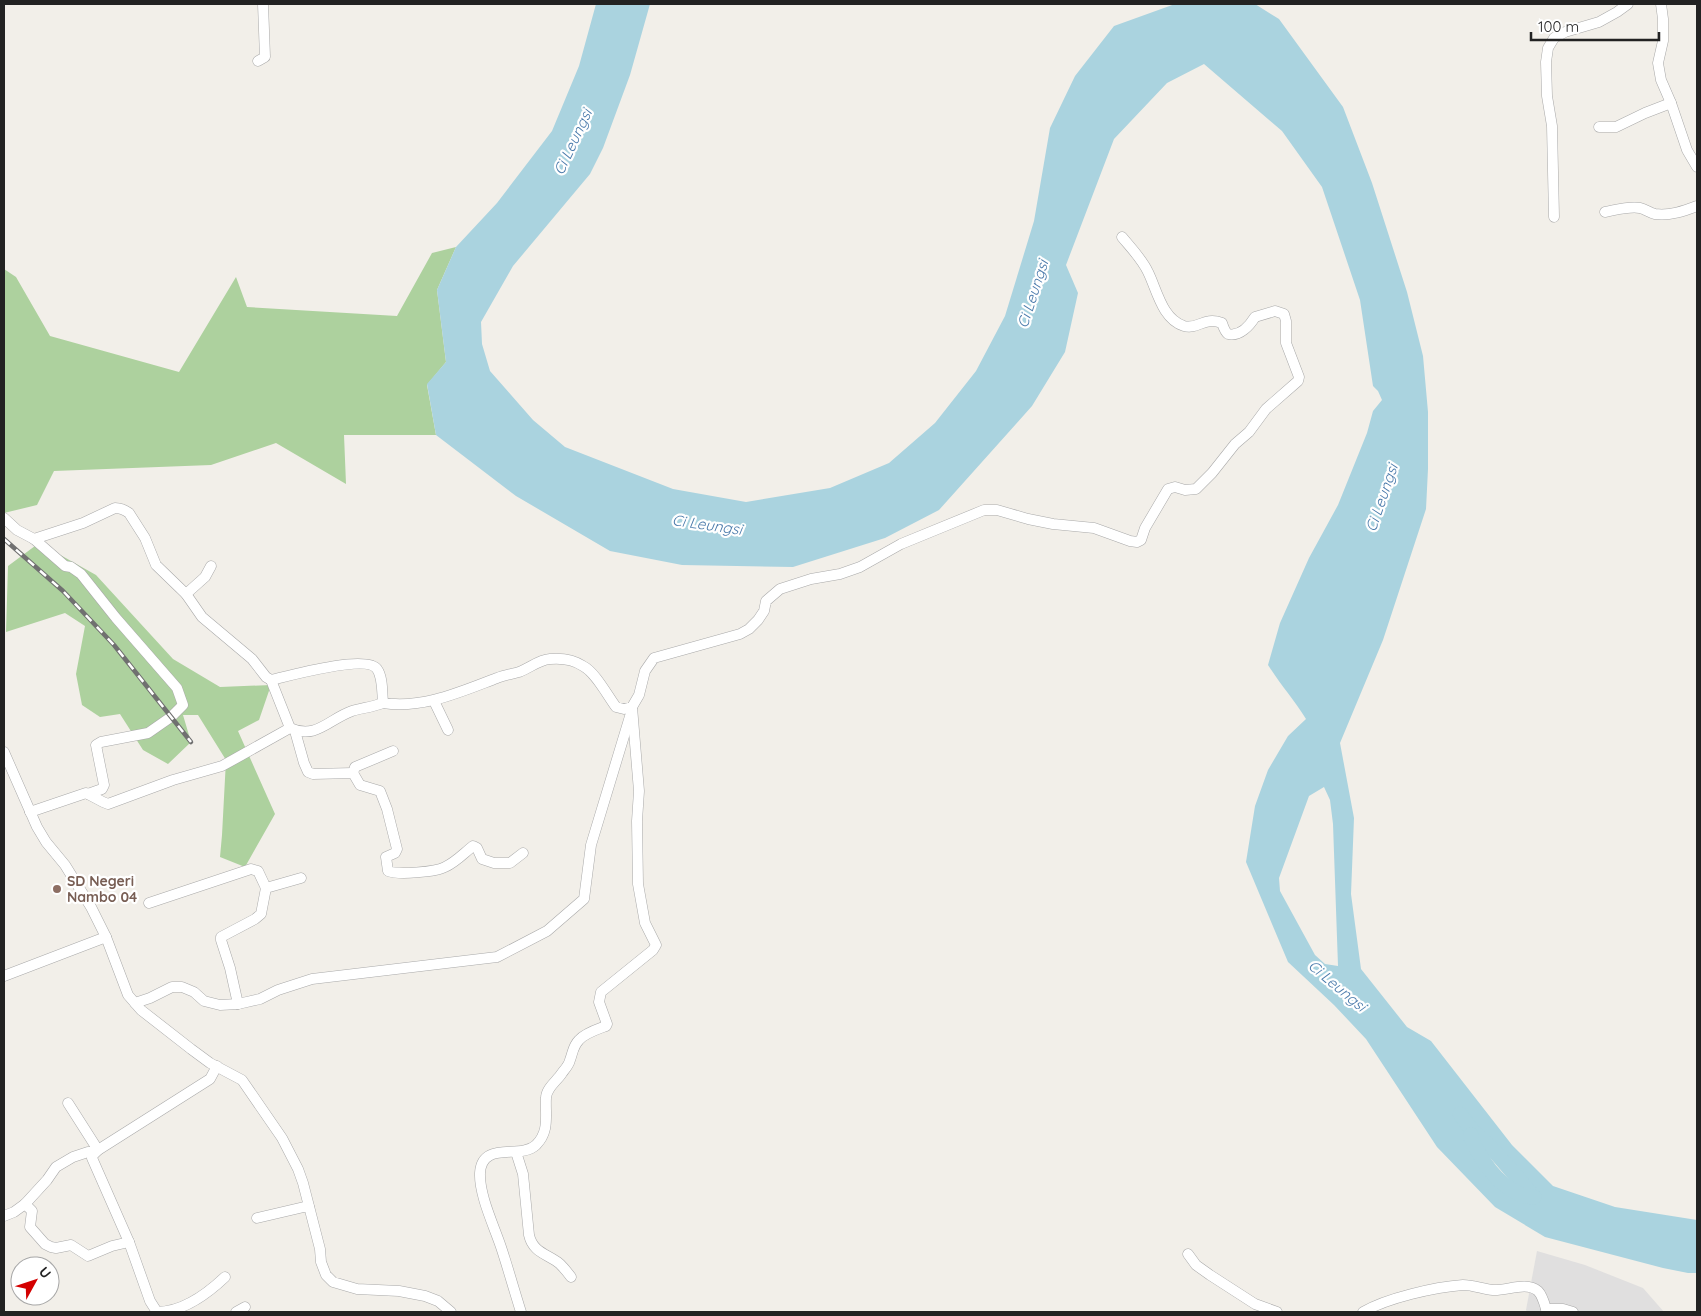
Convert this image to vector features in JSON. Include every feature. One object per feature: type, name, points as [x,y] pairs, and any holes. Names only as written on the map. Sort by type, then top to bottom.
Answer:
[{"type":"street","points":[[258,61],[265,57],[263,4]]},
{"type":"street","points":[[1554,217],[1552,126],[1547,96],[1546,70],[1548,48],[1554,38],[1559,35],[1599,22],[1628,4]]},
{"type":"street","points":[[1661,4],[1663,41],[1658,63],[1660,80],[1671,103],[1687,150],[1697,168]]},
{"type":"street","points":[[1600,128],[1616,127],[1671,103]]},
{"type":"street","points":[[1605,212],[1625,208],[1641,208],[1654,214],[1671,213],[1683,212],[1697,206]]},
{"type":"street","points":[[135,1003],[172,987],[182,987],[194,992],[204,1001],[220,1005],[238,1004],[260,999],[278,990],[312,979],[497,957],[546,931],[584,899],[591,845],[632,707],[639,695],[645,670],[654,658],[740,634],[749,629],[758,620],[764,611],[766,601],[780,590],[811,579],[840,574],[860,567],[901,544],[984,510],[997,510],[1053,524],[1094,528],[1130,541],[1137,542],[1141,540],[1145,528],[1168,489],[1175,487],[1185,490],[1196,489],[1235,444],[1248,432],[1266,409],[1298,381],[1299,377],[1286,343],[1286,320],[1284,314],[1275,311],[1255,317],[1249,326],[1238,332],[1228,334],[1222,323],[1217,321],[1209,320],[1192,327],[1184,326],[1174,321],[1165,310],[1148,272],[1122,238]]},
{"type":"street","points":[[34,538],[83,523],[115,508],[121,508],[129,513],[145,538],[156,565],[186,594],[202,617],[252,659],[266,677],[271,680],[308,772],[313,774],[353,774]]},
{"type":"street","points":[[4,518],[17,530],[34,538],[65,566],[71,567],[81,574],[116,618],[177,688],[183,705],[171,717],[148,733],[98,743],[95,748],[104,785],[102,789],[30,812]]},
{"type":"street","points":[[186,594],[203,579],[211,566]]},
{"type":"street","points":[[88,794],[108,804],[164,783],[222,766],[292,730],[310,732],[318,730],[354,710],[383,703],[406,705],[434,701],[521,671],[537,662],[550,659],[570,660],[584,666],[616,707],[624,709],[632,707]]},
{"type":"street","points":[[271,680],[333,666],[370,664],[378,670],[383,703]]},
{"type":"street","points":[[434,701],[448,730]]},
{"type":"street","points":[[521,1312],[487,1209],[480,1175],[484,1162],[493,1154],[501,1151],[516,1152],[528,1150],[536,1145],[545,1130],[547,1122],[546,1097],[552,1084],[568,1064],[573,1047],[581,1038],[606,1026],[606,1020],[599,1002],[601,992],[653,950],[656,945],[645,923],[638,884],[637,821],[639,791],[632,707]]},
{"type":"street","points":[[393,751],[355,767],[353,774],[360,785],[380,791],[385,802],[397,849],[395,853],[386,857],[388,871],[394,873],[413,873],[444,868],[473,846],[477,848],[482,858],[494,864],[510,863],[523,853]]},
{"type":"street","points":[[4,752],[7,766],[37,827],[78,884],[106,937],[128,995],[141,1010],[177,1038],[217,1066],[242,1080],[282,1138],[298,1169],[320,1250],[321,1262],[326,1275],[333,1282],[357,1289],[416,1294],[438,1301],[451,1312]]},
{"type":"street","points":[[149,903],[251,869],[258,871],[266,888],[260,914],[255,919],[224,935],[221,940],[230,968],[238,1004]]},
{"type":"street","points":[[266,888],[301,878]]},
{"type":"street","points":[[4,976],[106,937]]},
{"type":"street","points":[[4,1216],[26,1204],[56,1167],[73,1157],[96,1151],[210,1079],[217,1066]]},
{"type":"street","points":[[68,1103],[96,1151]]},
{"type":"street","points":[[96,1151],[92,1158],[129,1242],[150,1301],[157,1312],[183,1309],[201,1298],[225,1277]]},
{"type":"street","points":[[516,1152],[523,1174],[531,1244],[562,1265],[571,1277]]},
{"type":"street","points":[[26,1204],[32,1211],[30,1227],[45,1244],[51,1247],[71,1245],[88,1256],[112,1246],[129,1242]]},
{"type":"street","points":[[257,1218],[309,1207]]},
{"type":"street","points":[[1188,1254],[1196,1265],[1254,1304],[1276,1312]]},
{"type":"street","points":[[1363,1312],[1374,1306],[1434,1289],[1464,1285],[1493,1290],[1528,1286],[1538,1292],[1547,1310],[1563,1309],[1573,1312]]},
{"type":"shaded area","points":[[1537,1251],[1585,1265],[1643,1288],[1664,1312],[1527,1312]]},
{"type":"green space","points":[[456,247],[437,290],[446,362],[427,385],[436,435],[344,435],[346,484],[276,443],[211,465],[54,471],[37,505],[4,513],[4,269],[16,277],[50,336],[179,372],[236,277],[247,307],[397,316],[432,253]]},
{"type":"green space","points":[[39,543],[96,575],[173,659],[220,687],[271,685],[259,720],[238,731],[275,814],[245,867],[220,857],[226,760],[198,715],[183,715],[191,742],[168,764],[143,750],[120,714],[100,717],[82,705],[76,674],[85,626],[65,613],[6,632],[8,566]]},
{"type":"water","name":"Ci Leungsi","points":[[596,4],[650,4],[630,75],[603,148],[590,174],[513,266],[481,322],[482,344],[490,371],[533,420],[565,447],[673,489],[746,502],[830,488],[889,463],[935,423],[976,371],[1005,316],[1034,221],[1050,128],[1075,76],[1114,26],[1175,4],[1255,4],[1279,19],[1343,107],[1372,183],[1407,292],[1423,356],[1428,412],[1426,509],[1383,640],[1340,743],[1354,818],[1351,894],[1361,969],[1407,1027],[1431,1041],[1512,1145],[1553,1186],[1615,1207],[1697,1220],[1697,1273],[1663,1268],[1545,1237],[1495,1207],[1437,1147],[1366,1039],[1334,1005],[1288,962],[1246,862],[1255,806],[1268,770],[1288,736],[1306,719],[1268,665],[1280,623],[1309,558],[1338,505],[1367,433],[1373,411],[1382,400],[1378,391],[1373,386],[1360,300],[1322,187],[1282,131],[1204,64],[1167,83],[1114,139],[1066,265],[1078,293],[1065,352],[1032,406],[939,510],[885,538],[793,567],[682,565],[610,551],[516,496],[436,435],[427,384],[446,362],[437,290],[456,247],[497,203],[552,131],[579,66]],"holes":[[[1324,787],[1330,800],[1333,824],[1338,966],[1325,964],[1315,955],[1280,891],[1279,878],[1309,796]],[[1472,1131],[1496,1153],[1533,1197],[1513,1190],[1496,1177],[1480,1158],[1472,1139]]]},
{"type":"waterway","points":[[1460,1114],[1472,1130],[1496,1153],[1534,1197]]},
{"type":"waterway","points":[[1471,1135],[1480,1155],[1496,1177],[1519,1194],[1534,1197]]},
{"type":"railway","points":[[4,539],[63,591],[114,645],[191,742]]},
{"type":"place","name":"SD Negeri Nambo 04","points":[[57,889]]}]
